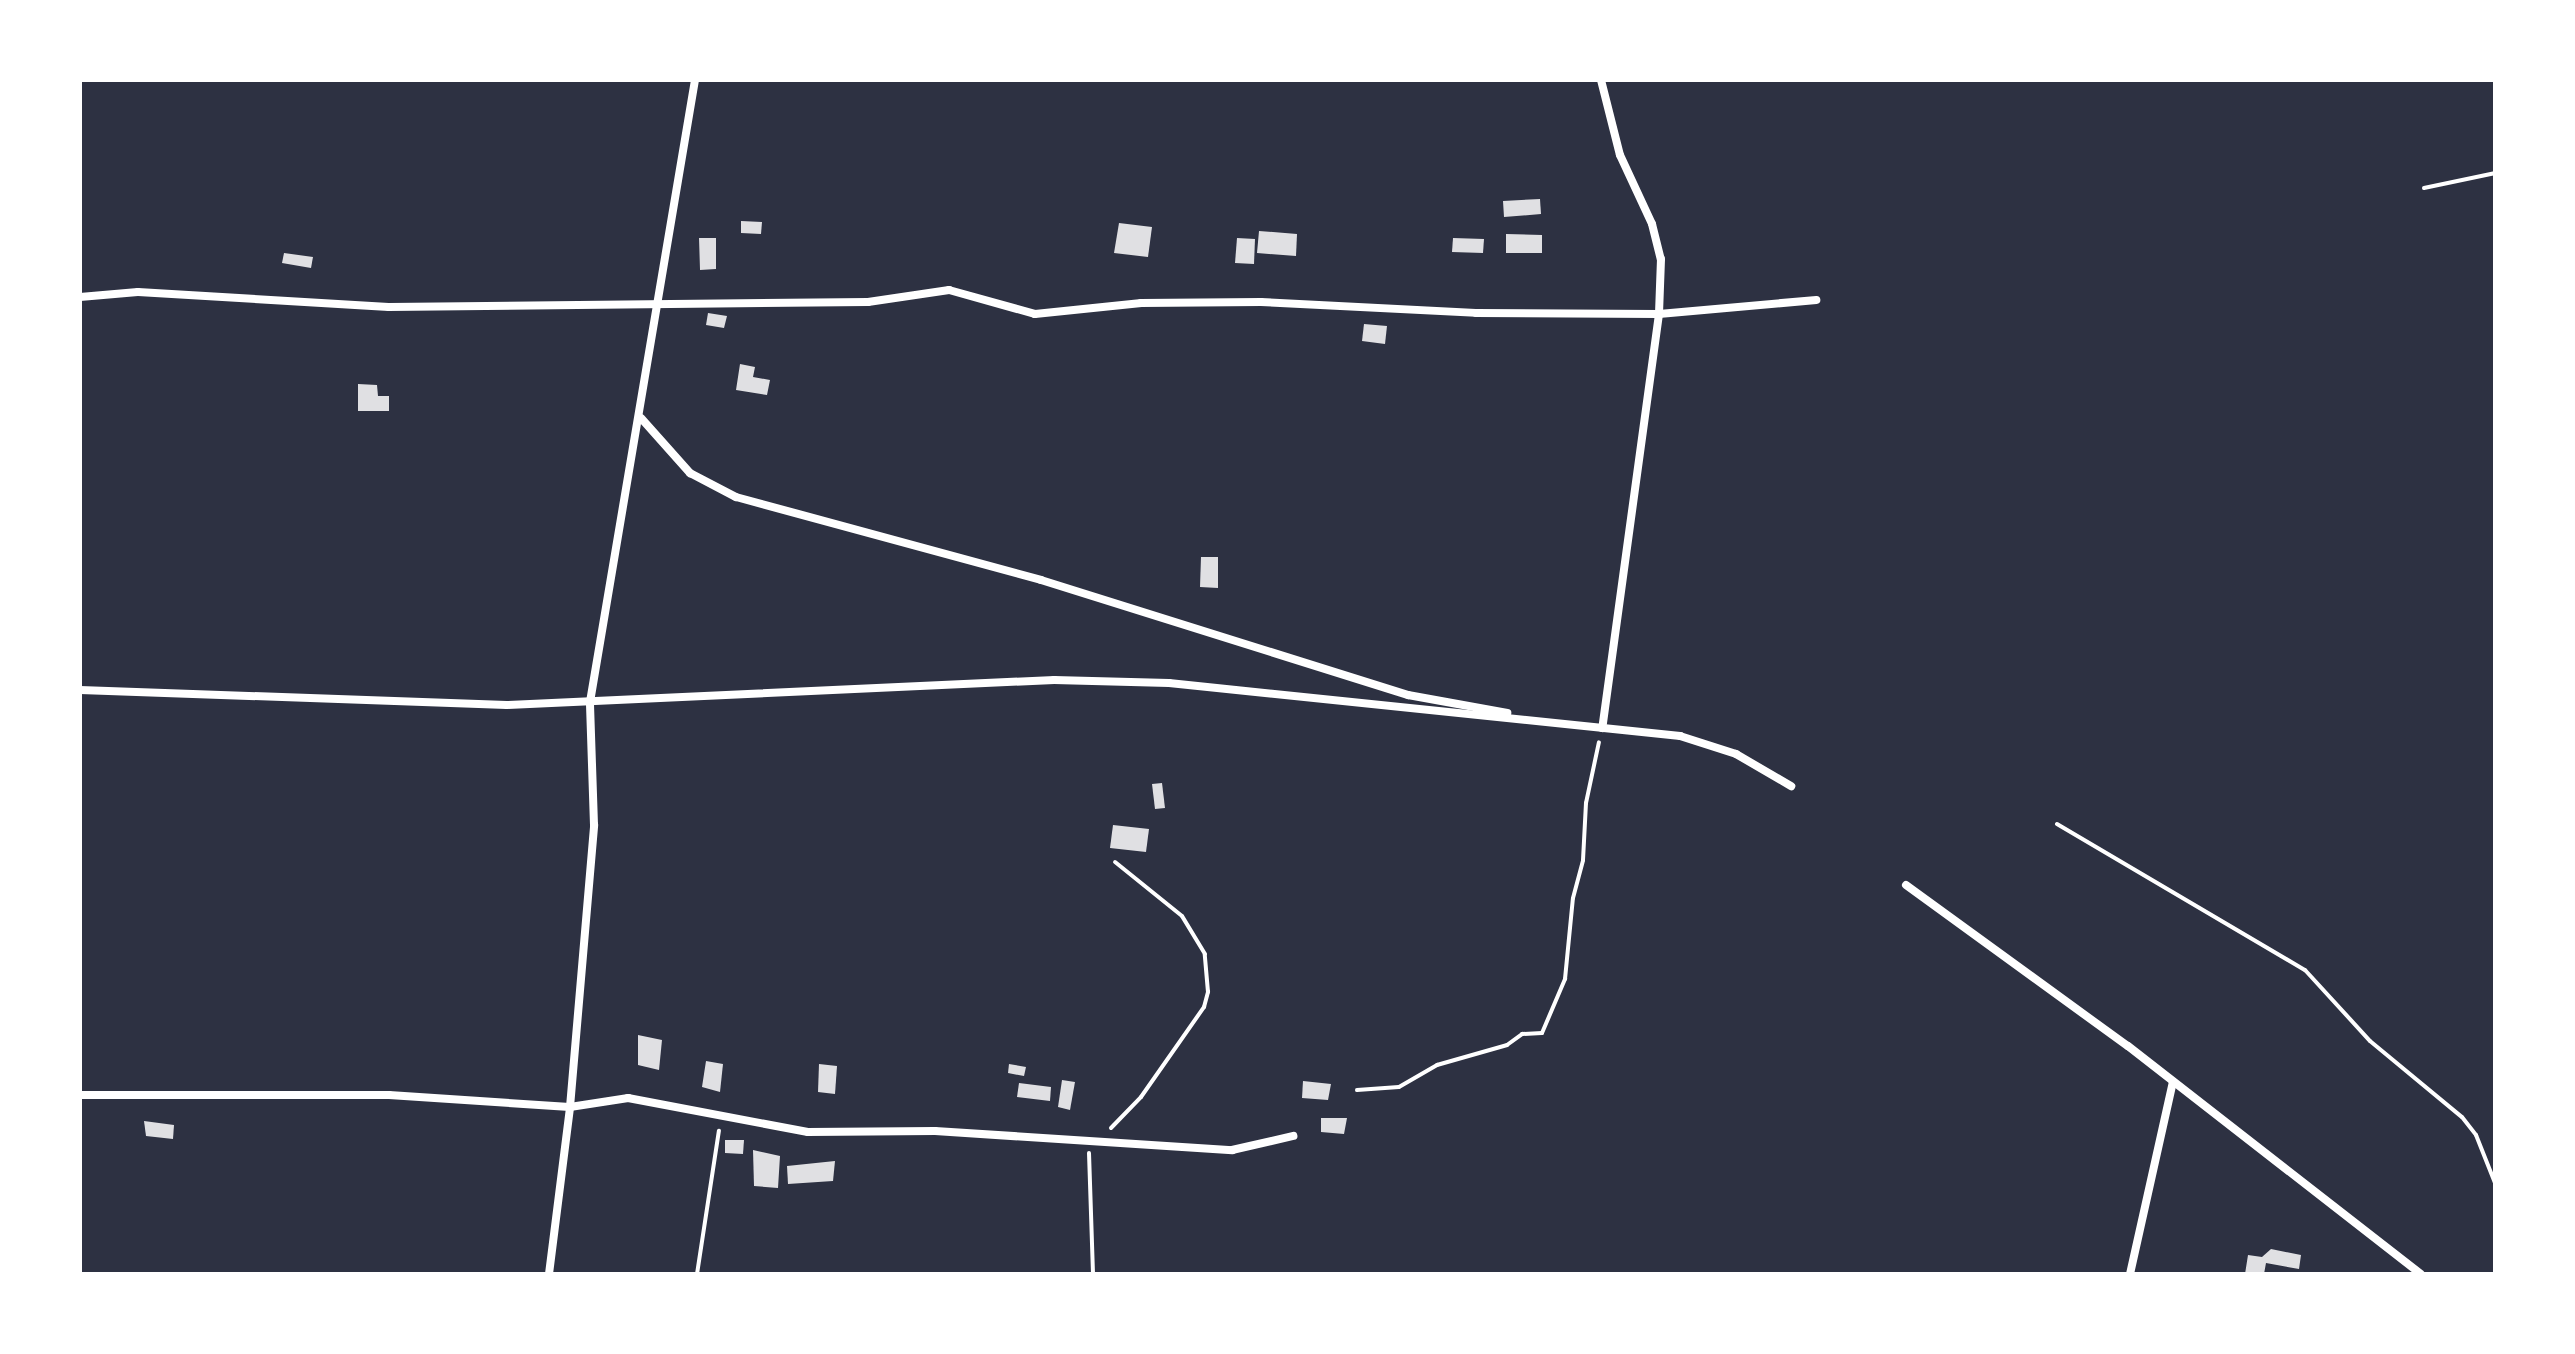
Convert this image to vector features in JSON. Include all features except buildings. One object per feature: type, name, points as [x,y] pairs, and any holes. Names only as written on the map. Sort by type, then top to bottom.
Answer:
[{"type":"street","points":[[549,1274],[570,1107],[594,825],[590,702],[641,418],[695,80]]},
{"type":"street","points":[[1601,80],[1620,155],[1652,224],[1661,259],[1659,314],[1602,728]]},
{"type":"street","points":[[80,297],[138,292],[389,307],[868,302],[949,290],[1035,314],[1141,303],[1261,302],[1476,313],[1659,314],[1816,300]]},
{"type":"street","points":[[641,418],[690,473],[736,497],[1041,580],[1408,695],[1579,726]]},
{"type":"street","points":[[80,690],[507,705],[1054,680],[1196,686],[1703,741],[1791,786]]},
{"type":"street","points":[[1906,885],[2173,1082],[2421,1274]]},
{"type":"street","points":[[2130,1274],[2173,1082]]},
{"type":"street","points":[[80,1095],[389,1095],[570,1107],[628,1098],[808,1132],[935,1131],[1232,1150],[1293,1136]]},
{"type":"path","points":[[2424,188],[2495,173]]},
{"type":"path","points":[[1357,1090],[1399,1087],[1437,1065],[1507,1045],[1522,1034],[1542,1033],[1565,979],[1573,898],[1583,860],[1586,803],[1602,728]]},
{"type":"path","points":[[2057,824],[2305,970],[2370,1041],[2462,1117],[2476,1135],[2495,1183]]},
{"type":"path","points":[[1093,1274],[1093,1141],[1141,1097],[1204,1007],[1208,992],[1205,954],[1182,916],[1115,862]]},
{"type":"path","points":[[697,1274],[721,1116]]}]
